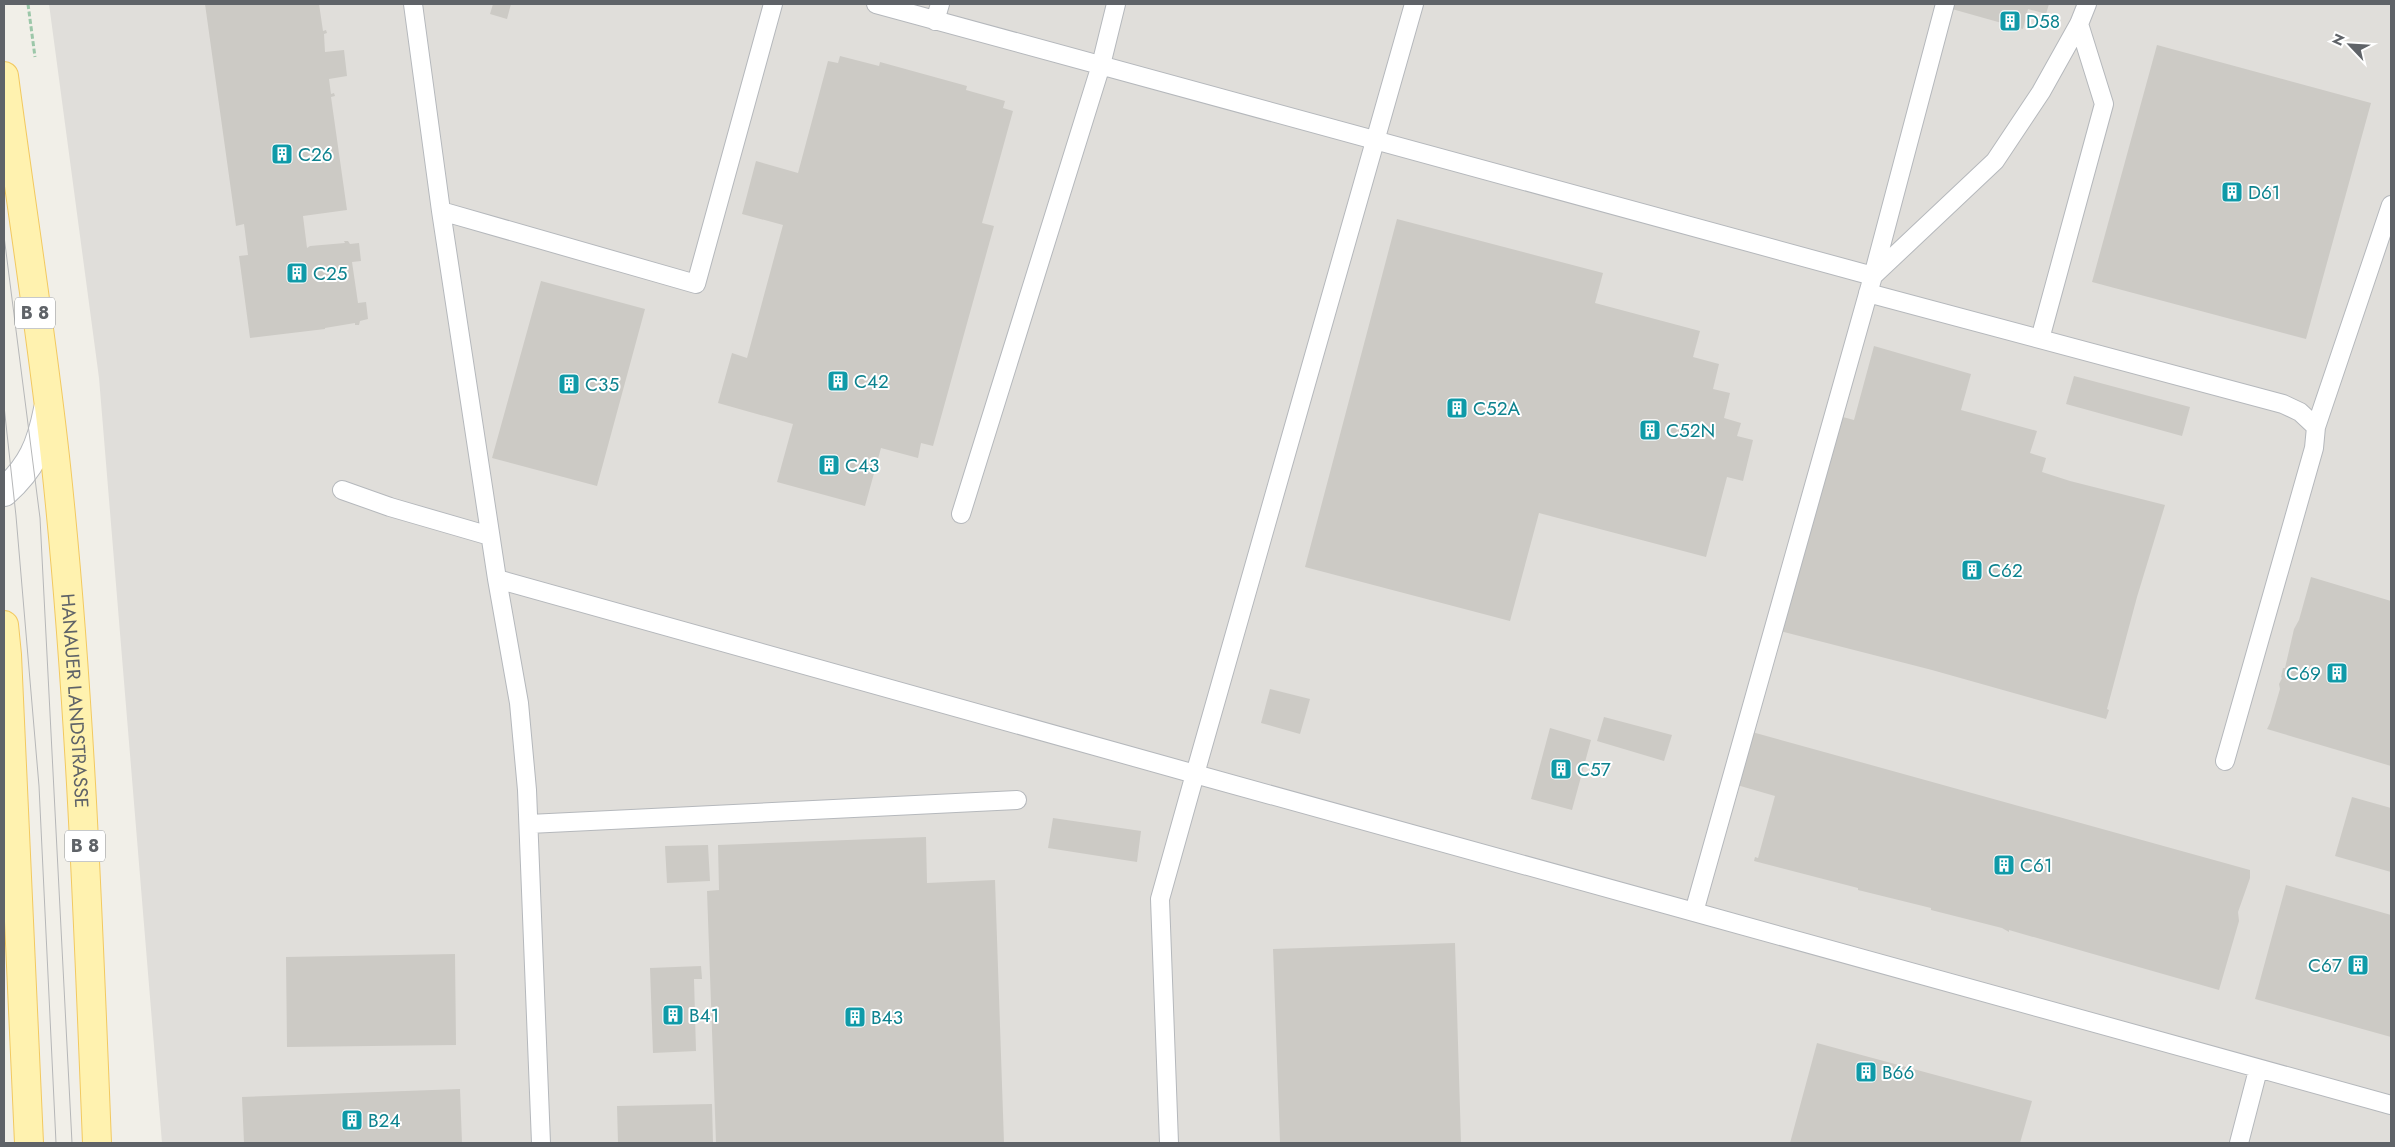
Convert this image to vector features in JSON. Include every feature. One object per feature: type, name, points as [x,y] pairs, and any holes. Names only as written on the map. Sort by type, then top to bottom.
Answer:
[{"type":"main road","name":"HANAUER LANDSTRASSE","points":[[4,76],[48,409],[64,549],[82,782],[97,1143]]},
{"type":"main road","points":[[4,625],[8,665],[29,1143]]},
{"type":"street","name":"HANAUER LANDSTRASSE","points":[[4,492],[20,478],[32,460],[42,438],[48,409]]},
{"type":"lane","points":[[413,4],[441,211],[490,536],[519,703],[529,824],[541,1143]]},
{"type":"lane","points":[[441,211],[696,284],[774,4]]},
{"type":"lane","points":[[876,4],[1873,276]]},
{"type":"lane","points":[[935,21],[940,4]]},
{"type":"lane","points":[[961,514],[1101,66],[1116,4]]},
{"type":"lane","points":[[1170,1143],[1160,899],[1414,4]]},
{"type":"lane","points":[[1694,912],[1873,276],[1945,4]]},
{"type":"lane","points":[[1873,276],[1995,161],[2041,92],[2079,24],[2087,4]]},
{"type":"lane","points":[[2040,339],[2104,104],[2079,24]]},
{"type":"lane","points":[[2225,761],[2314,448],[2316,427],[2391,206]]},
{"type":"lane","points":[[1868,294],[2282,404],[2300,412],[2316,427]]},
{"type":"lane","points":[[342,490],[390,507],[490,536]]},
{"type":"lane","points":[[498,579],[2258,1070],[2391,1105]]},
{"type":"lane","points":[[529,824],[1017,800]]},
{"type":"lane","points":[[2239,1143],[2258,1070]]},
{"type":"shaded area","points":[[49,4],[2391,4],[2391,1143],[162,1143],[99,378]]},
{"type":"building","name":"C26","points":[[205,4],[319,4],[323,31],[326,30],[327,33],[324,34],[325,52],[344,50],[347,76],[329,79],[331,94],[334,93],[335,96],[331,97],[347,210],[303,216],[307,248],[310,246],[345,243],[344,241],[348,241],[350,244],[359,243],[361,261],[352,262],[358,303],[366,302],[368,319],[360,321],[359,325],[355,325],[355,323],[325,329],[250,338],[239,256],[248,255],[244,224],[236,226]]},
{"type":"building","points":[[493,4],[511,4],[507,19],[490,14]]},
{"type":"building","name":"D58","points":[[1954,4],[2049,4],[2046,14],[2028,9],[2023,29],[1952,9]]},
{"type":"building","name":"D61","points":[[2157,45],[2371,103],[2306,339],[2092,282]]},
{"type":"building","points":[[840,56],[879,66],[880,62],[967,86],[966,90],[1005,101],[1003,108],[1013,111],[982,223],[994,226],[933,446],[921,443],[918,458],[881,448],[865,506],[777,482],[793,424],[718,403],[732,353],[747,358],[783,225],[742,214],[756,161],[798,173],[828,61],[838,63]]},
{"type":"building","name":"C52A","points":[[1397,219],[1603,273],[1595,303],[1700,331],[1693,357],[1719,364],[1713,389],[1730,393],[1724,418],[1741,423],[1737,436],[1753,440],[1743,481],[1727,477],[1706,557],[1539,513],[1510,621],[1305,567]]},
{"type":"building","name":"C35","points":[[541,281],[645,309],[597,486],[492,458]]},
{"type":"building","name":"C62","points":[[1874,346],[1971,374],[1961,410],[2037,431],[2030,453],[2046,458],[2042,472],[2165,505],[2137,597],[2106,719],[1932,670],[1780,631],[1839,416],[1854,420]]},
{"type":"building","points":[[2074,376],[2190,407],[2182,436],[2066,404]]},
{"type":"building","name":"C69","points":[[2311,577],[2391,601],[2391,766],[2267,729],[2280,689],[2279,684],[2283,668],[2285,668],[2294,629],[2299,620]]},
{"type":"building","points":[[1270,689],[1310,699],[1300,734],[1261,723]]},
{"type":"building","points":[[1604,717],[1672,735],[1664,761],[1597,741]]},
{"type":"building","name":"C57","points":[[1550,728],[1591,740],[1572,810],[1531,799]]},
{"type":"building","name":"C61","points":[[1752,732],[2250,870],[2250,878],[2238,912],[2239,921],[2219,990],[2009,930],[2009,932],[2002,928],[1931,910],[1931,908],[1754,861],[1755,857],[1758,858],[1775,796],[1737,785]]},
{"type":"building","points":[[2352,797],[2391,808],[2391,872],[2335,856]]},
{"type":"building","points":[[1053,818],[1141,831],[1137,862],[1048,848]]},
{"type":"building","name":"B43","points":[[926,837],[927,883],[995,880],[1004,1143],[716,1143],[707,891],[719,890],[718,845]]},
{"type":"building","points":[[708,845],[710,881],[667,883],[665,846]]},
{"type":"building","points":[[2286,885],[2391,915],[2391,1037],[2255,999]]},
{"type":"building","points":[[1455,943],[1461,1143],[1280,1143],[1273,949]]},
{"type":"building","points":[[455,954],[456,1045],[287,1047],[286,957]]},
{"type":"building","name":"B41","points":[[701,966],[702,979],[694,979],[696,1051],[653,1053],[650,968]]},
{"type":"building","name":"B66","points":[[1817,1043],[2032,1101],[2020,1143],[1790,1143]]},
{"type":"building","name":"B24","points":[[460,1089],[462,1143],[244,1143],[242,1097]]},
{"type":"building","points":[[712,1104],[713,1143],[618,1143],[617,1106]]},
{"type":"tram line","points":[[4,236],[40,518],[72,1143]]},
{"type":"tram line","points":[[4,406],[16,516],[39,786],[56,1143]]},
{"type":"place","name":"D58","points":[[2010,21]]},
{"type":"place","name":"C26","points":[[282,154]]},
{"type":"place","name":"D61","points":[[2232,192]]},
{"type":"place","name":"C25","points":[[297,273]]},
{"type":"place","name":"C42","points":[[838,381]]},
{"type":"place","name":"C35","points":[[569,384]]},
{"type":"place","name":"C52A","points":[[1457,408]]},
{"type":"place","name":"C52N","points":[[1650,430]]},
{"type":"place","name":"C43","points":[[829,465]]},
{"type":"place","name":"C62","points":[[1972,570]]},
{"type":"place","name":"C69","points":[[2337,673]]},
{"type":"place","name":"C57","points":[[1561,769]]},
{"type":"place","name":"C61","points":[[2004,865]]},
{"type":"place","name":"C67","points":[[2358,965]]},
{"type":"place","name":"B41","points":[[673,1015]]},
{"type":"place","name":"B43","points":[[855,1017]]},
{"type":"place","name":"B66","points":[[1866,1072]]},
{"type":"place","name":"B24","points":[[352,1120]]}]
